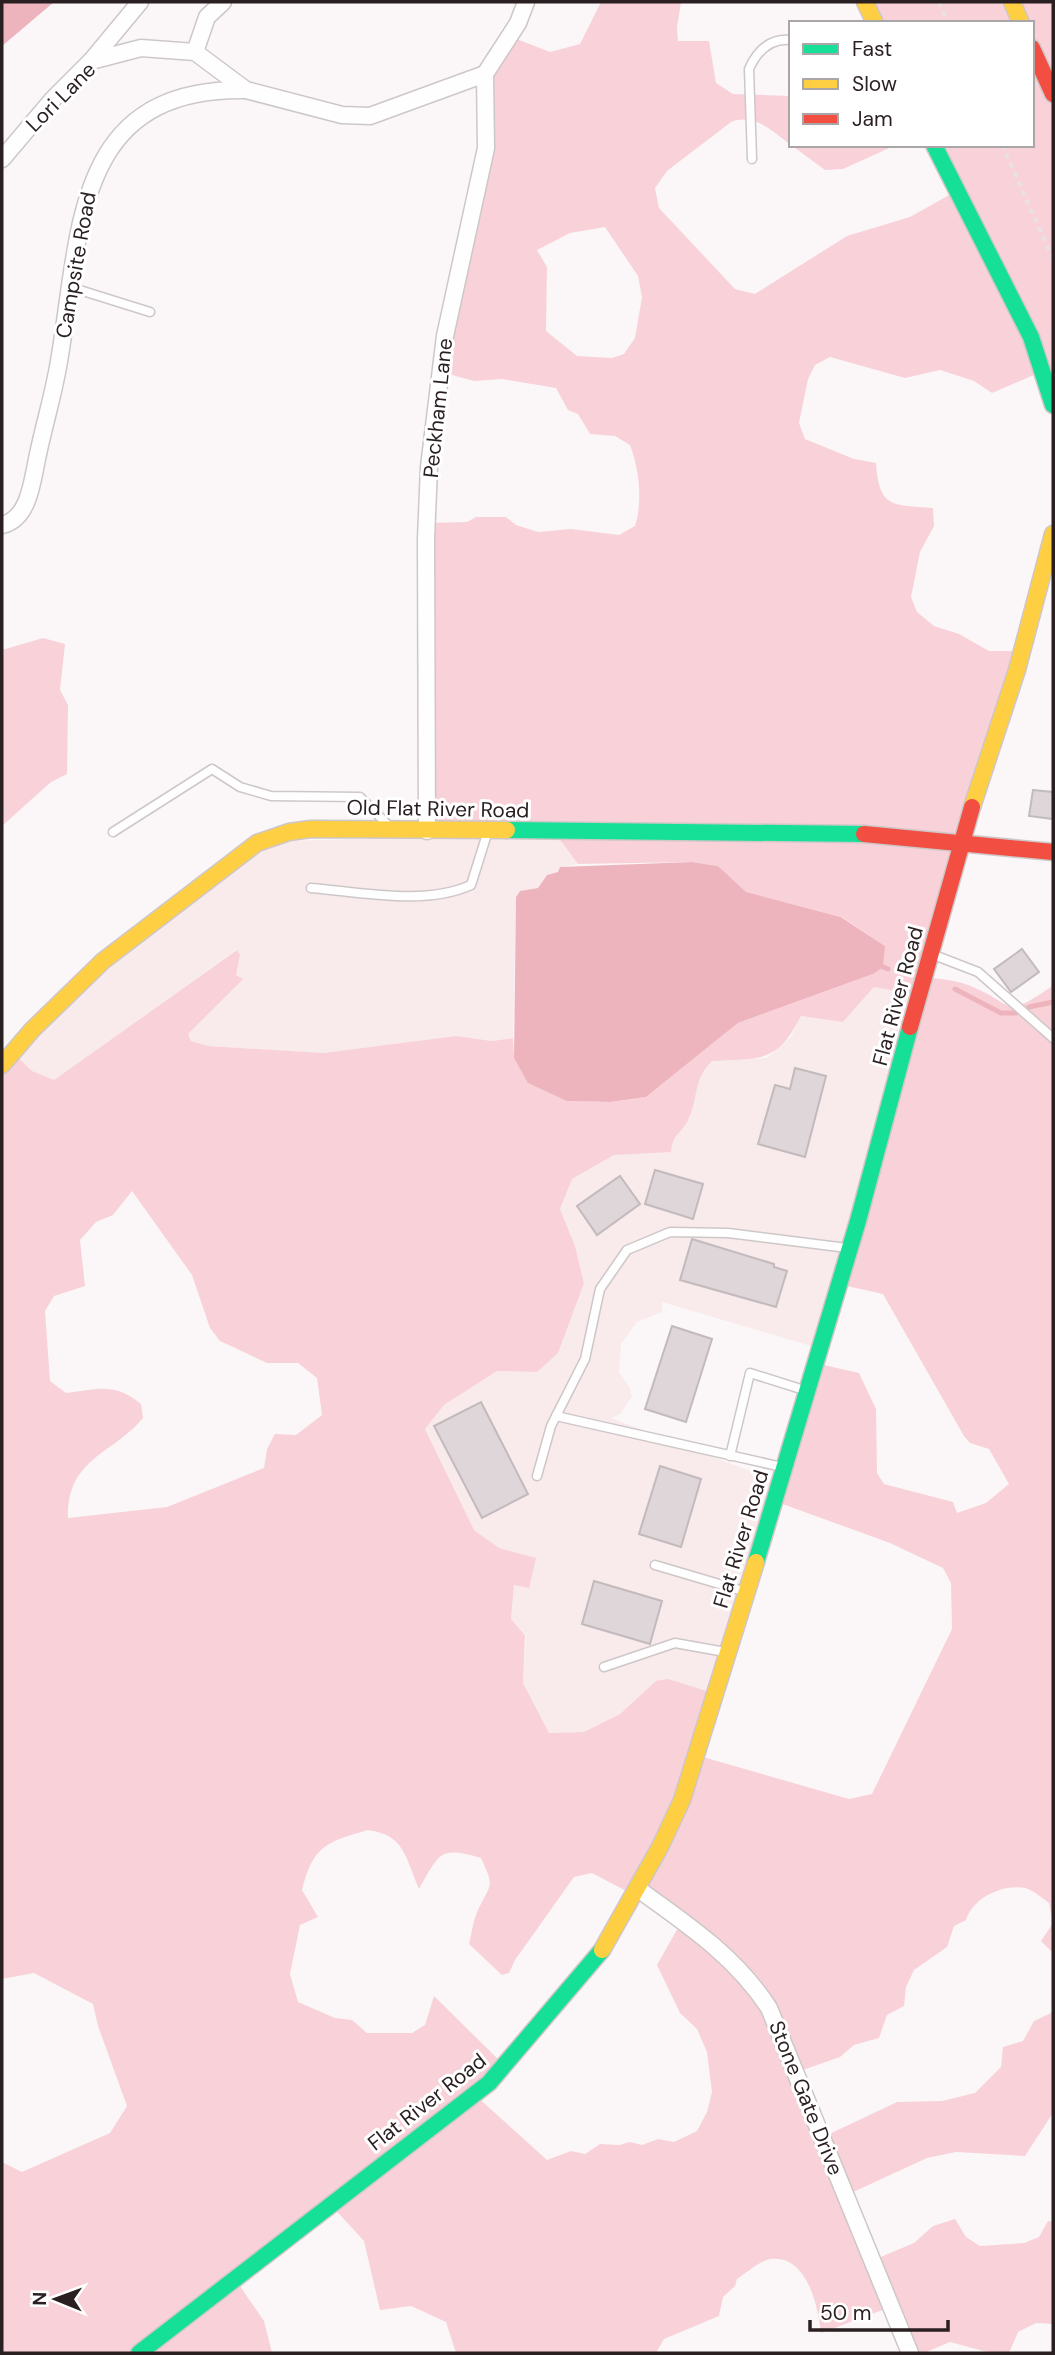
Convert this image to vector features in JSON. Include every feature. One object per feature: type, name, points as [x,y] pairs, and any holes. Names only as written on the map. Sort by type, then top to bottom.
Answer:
[{"type":"main road","points":[[865,2],[875,21]]},
{"type":"main road","points":[[1012,2],[1020,21]]},
{"type":"main road","points":[[1034,52],[1053,94]]},
{"type":"main road","points":[[934,147],[947,179],[1023,316],[1048,380],[1053,405]]},
{"type":"main road","name":"Flat River Road","points":[[139,2353],[489,2083],[596,1961],[638,1889],[682,1800],[785,1468],[850,1248],[960,843],[1017,670],[1053,534]]},
{"type":"main road","name":"Old Flat River Road","points":[[2,1065],[32,1030],[103,961],[257,844],[289,832],[311,829],[858,833],[1053,852]]},
{"type":"street","points":[[91,61],[140,2]]},
{"type":"street","points":[[223,2],[207,10],[195,52],[246,90],[342,115],[370,116],[485,74],[518,23],[526,2]]},
{"type":"street","name":"Lori Lane","points":[[2,159],[53,99],[91,61],[141,48],[195,52]]},
{"type":"street","name":"Peckham Lane","points":[[427,831],[426,539],[429,467],[446,336],[486,148],[485,74]]},
{"type":"street","name":"Campsite Road","points":[[2,525],[11,523],[18,516],[32,486],[60,356],[83,204],[100,164],[135,124],[181,96],[213,90],[246,90]]},
{"type":"street","name":"Stone Gate Drive","points":[[638,1889],[706,1938],[755,1987],[769,2008],[910,2353]]},
{"type":"lane","points":[[752,159],[749,69],[755,55],[773,41],[789,40]]},
{"type":"lane","points":[[71,288],[150,312]]},
{"type":"lane","points":[[113,832],[212,768],[240,787],[271,796],[360,797],[392,830]]},
{"type":"lane","points":[[311,888],[396,895],[454,893],[471,885],[488,831]]},
{"type":"lane","points":[[931,954],[978,972],[1053,1038]]},
{"type":"lane","points":[[537,1476],[556,1416],[585,1359],[600,1289],[627,1250],[670,1232],[728,1233],[850,1248]]},
{"type":"lane","points":[[730,1456],[750,1373],[807,1391]]},
{"type":"lane","points":[[556,1416],[785,1468]]},
{"type":"lane","points":[[655,1565],[746,1592]]},
{"type":"lane","points":[[604,1667],[675,1643],[728,1652]]},
{"type":"path","points":[[939,2],[947,21]]},
{"type":"path","points":[[1003,147],[1053,259]]},
{"type":"shaded area","points":[[2,2],[54,2],[2,46]]},
{"type":"shaded area","points":[[601,2],[681,2],[678,41],[709,41],[716,83],[733,94],[789,96],[789,143],[756,122],[731,122],[667,171],[655,188],[659,208],[735,289],[755,294],[847,236],[910,217],[951,194],[934,147],[1034,147],[1034,21],[873,21],[864,2],[1053,2],[1053,406],[1041,372],[992,393],[974,381],[940,370],[905,378],[830,357],[815,365],[808,379],[799,423],[805,439],[854,459],[876,463],[880,489],[890,501],[907,506],[933,508],[934,526],[920,552],[911,597],[917,612],[934,626],[959,634],[989,651],[1014,651],[925,977],[963,983],[1008,1006],[1015,1006],[1024,1004],[1051,987],[1053,977],[1053,1923],[1049,1903],[1028,1889],[1007,1888],[990,1894],[975,1905],[966,1920],[954,1926],[947,1947],[914,1970],[906,1987],[904,2006],[887,2015],[879,2038],[854,2045],[840,2057],[800,2071],[823,2137],[897,2102],[942,2101],[975,2093],[1001,2067],[1003,2047],[1023,2041],[1034,2021],[1053,2012],[1053,2113],[1025,2156],[956,2152],[927,2158],[851,2193],[871,2261],[914,2243],[933,2226],[955,2219],[966,2237],[980,2246],[1024,2243],[1039,2237],[1048,2221],[1053,2222],[1053,2324],[1036,2323],[1018,2332],[1009,2353],[991,2353],[950,2342],[924,2353],[908,2353],[888,2308],[821,2333],[813,2296],[802,2273],[783,2260],[770,2259],[737,2279],[735,2286],[723,2297],[719,2316],[664,2339],[656,2353],[456,2353],[446,2322],[411,2306],[380,2310],[364,2241],[330,2204],[235,2279],[264,2321],[272,2353],[2,2353],[2,2162],[22,2172],[110,2133],[127,2106],[98,2026],[93,2004],[34,1973],[2,1979],[2,1062],[12,1052],[32,1071],[54,1080],[237,950],[240,955],[236,975],[243,979],[188,1034],[191,1041],[208,1046],[323,1053],[456,1036],[492,1041],[513,1038],[514,1058],[567,1101],[610,1102],[646,1097],[738,1023],[873,974],[885,946],[842,917],[745,892],[718,866],[692,862],[578,864],[555,833],[425,828],[428,523],[467,522],[476,517],[506,517],[516,525],[538,532],[571,529],[619,535],[635,526],[639,506],[636,464],[630,445],[615,436],[590,434],[578,414],[568,410],[556,388],[502,379],[474,381],[441,372],[483,157],[483,75],[509,36],[550,52],[580,44]],"holes":[[[605,227],[638,276],[642,297],[635,338],[624,354],[612,358],[577,356],[546,331],[547,267],[537,250],[570,233]],[[874,987],[917,995],[838,1284],[883,1294],[964,1436],[970,1443],[989,1449],[1009,1484],[986,1503],[957,1513],[953,1502],[884,1484],[877,1473],[876,1409],[859,1373],[815,1363],[777,1502],[890,1543],[943,1568],[951,1583],[952,1629],[872,1794],[849,1799],[696,1755],[713,1693],[668,1679],[656,1681],[620,1714],[584,1732],[549,1733],[523,1683],[525,1635],[511,1619],[514,1585],[529,1588],[536,1558],[499,1548],[474,1530],[425,1429],[444,1405],[497,1371],[537,1372],[558,1353],[584,1283],[575,1246],[560,1209],[572,1179],[614,1155],[671,1152],[676,1136],[689,1118],[699,1081],[712,1061],[755,1058],[775,1051],[784,1043],[801,1016],[843,1022]],[[132,1191],[192,1275],[210,1328],[220,1341],[267,1363],[298,1363],[317,1378],[322,1415],[296,1435],[275,1434],[267,1449],[264,1468],[167,1507],[68,1518],[70,1498],[75,1482],[83,1470],[143,1418],[141,1404],[123,1392],[97,1389],[66,1393],[50,1381],[45,1311],[54,1296],[85,1286],[80,1240],[96,1222],[113,1215]],[[368,1830],[397,1842],[419,1889],[442,1856],[457,1853],[481,1858],[490,1885],[476,1914],[469,1944],[502,1975],[509,1973],[515,1960],[574,1877],[592,1873],[628,1892],[679,1926],[657,1965],[680,2013],[697,2029],[707,2052],[712,2092],[707,2112],[697,2131],[674,2142],[658,2139],[642,2145],[630,2142],[619,2145],[600,2144],[585,2154],[571,2151],[547,2160],[475,2095],[501,2062],[434,1996],[425,2025],[412,2033],[367,2033],[352,2020],[335,2018],[298,2002],[290,1974],[300,1925],[318,1917],[302,1890],[306,1875],[323,1848],[342,1838]]]},
{"type":"shaded area","points":[[794,147],[892,147],[843,169],[825,170]]},
{"type":"shaded area","points":[[43,638],[65,644],[60,690],[68,705],[67,774],[51,782],[2,826],[2,650]]},
{"type":"shaded area","points":[[555,833],[578,864],[561,867],[558,872],[547,875],[538,888],[520,891],[516,897],[513,1038],[492,1041],[455,1036],[323,1053],[208,1046],[191,1041],[188,1034],[242,979],[236,975],[240,956],[236,950],[54,1080],[32,1071],[12,1052],[256,842]]},
{"type":"shaded area","points":[[692,862],[718,866],[746,892],[841,917],[885,946],[883,967],[873,974],[738,1023],[646,1097],[610,1102],[567,1101],[528,1083],[514,1058],[516,897],[520,891],[538,888],[547,875],[558,872],[560,867]]},
{"type":"shaded area","points":[[874,987],[917,995],[818,1348],[662,1302],[662,1312],[637,1322],[621,1344],[619,1372],[630,1388],[632,1397],[620,1414],[611,1418],[779,1482],[713,1693],[656,1681],[620,1714],[584,1732],[548,1733],[523,1683],[526,1635],[511,1619],[514,1585],[499,1548],[474,1530],[425,1429],[444,1405],[497,1371],[537,1372],[584,1283],[575,1246],[560,1209],[572,1179],[614,1155],[671,1151],[673,1137],[689,1119],[700,1073],[712,1061],[767,1058],[791,1037],[801,1016],[843,1022]]},
{"type":"shaded area","points":[[1053,1923],[1053,1953],[1041,1941]]},
{"type":"building","points":[[1033,790],[1053,792],[1053,819],[1029,816]]},
{"type":"building","points":[[1022,949],[1039,972],[1011,992],[994,969]]},
{"type":"building","points":[[795,1068],[826,1076],[805,1157],[758,1144],[775,1085],[790,1089]]},
{"type":"building","points":[[655,1170],[703,1184],[693,1219],[645,1204]]},
{"type":"building","points":[[620,1176],[640,1204],[597,1235],[577,1206]]},
{"type":"building","points":[[692,1239],[774,1264],[774,1267],[787,1271],[776,1307],[680,1280]]},
{"type":"building","points":[[672,1326],[712,1339],[686,1422],[645,1409]]},
{"type":"building","points":[[481,1402],[528,1494],[482,1518],[434,1426]]},
{"type":"building","points":[[660,1466],[701,1479],[681,1547],[639,1534]]},
{"type":"building","points":[[594,1581],[662,1601],[650,1644],[582,1624]]},
{"type":"waterway","points":[[883,967],[888,969]]},
{"type":"waterway","points":[[955,989],[1001,1013],[1016,1013]]},
{"type":"waterway","points":[[1029,1007],[1053,1002]]},
{"type":"traffic: fast","points":[[935,147],[1031,337],[1053,405]]},
{"type":"traffic: fast","points":[[507,830],[864,834]]},
{"type":"traffic: fast","points":[[756,1562],[858,1221],[910,1027]]},
{"type":"traffic: fast","points":[[139,2353],[489,2083],[602,1950]]},
{"type":"traffic: slow","points":[[865,2],[874,21]]},
{"type":"traffic: slow","points":[[1012,2],[1020,21]]},
{"type":"traffic: slow","points":[[972,807],[1017,670],[1053,534]]},
{"type":"traffic: slow","points":[[2,1065],[32,1030],[103,961],[257,843],[289,832],[311,829],[507,830]]},
{"type":"traffic: slow","points":[[602,1950],[660,1847],[682,1800],[756,1562]]},
{"type":"traffic: jam","points":[[1034,52],[1053,94]]},
{"type":"traffic: jam","points":[[910,1027],[972,807]]},
{"type":"traffic: jam","points":[[864,834],[1053,852]]}]
